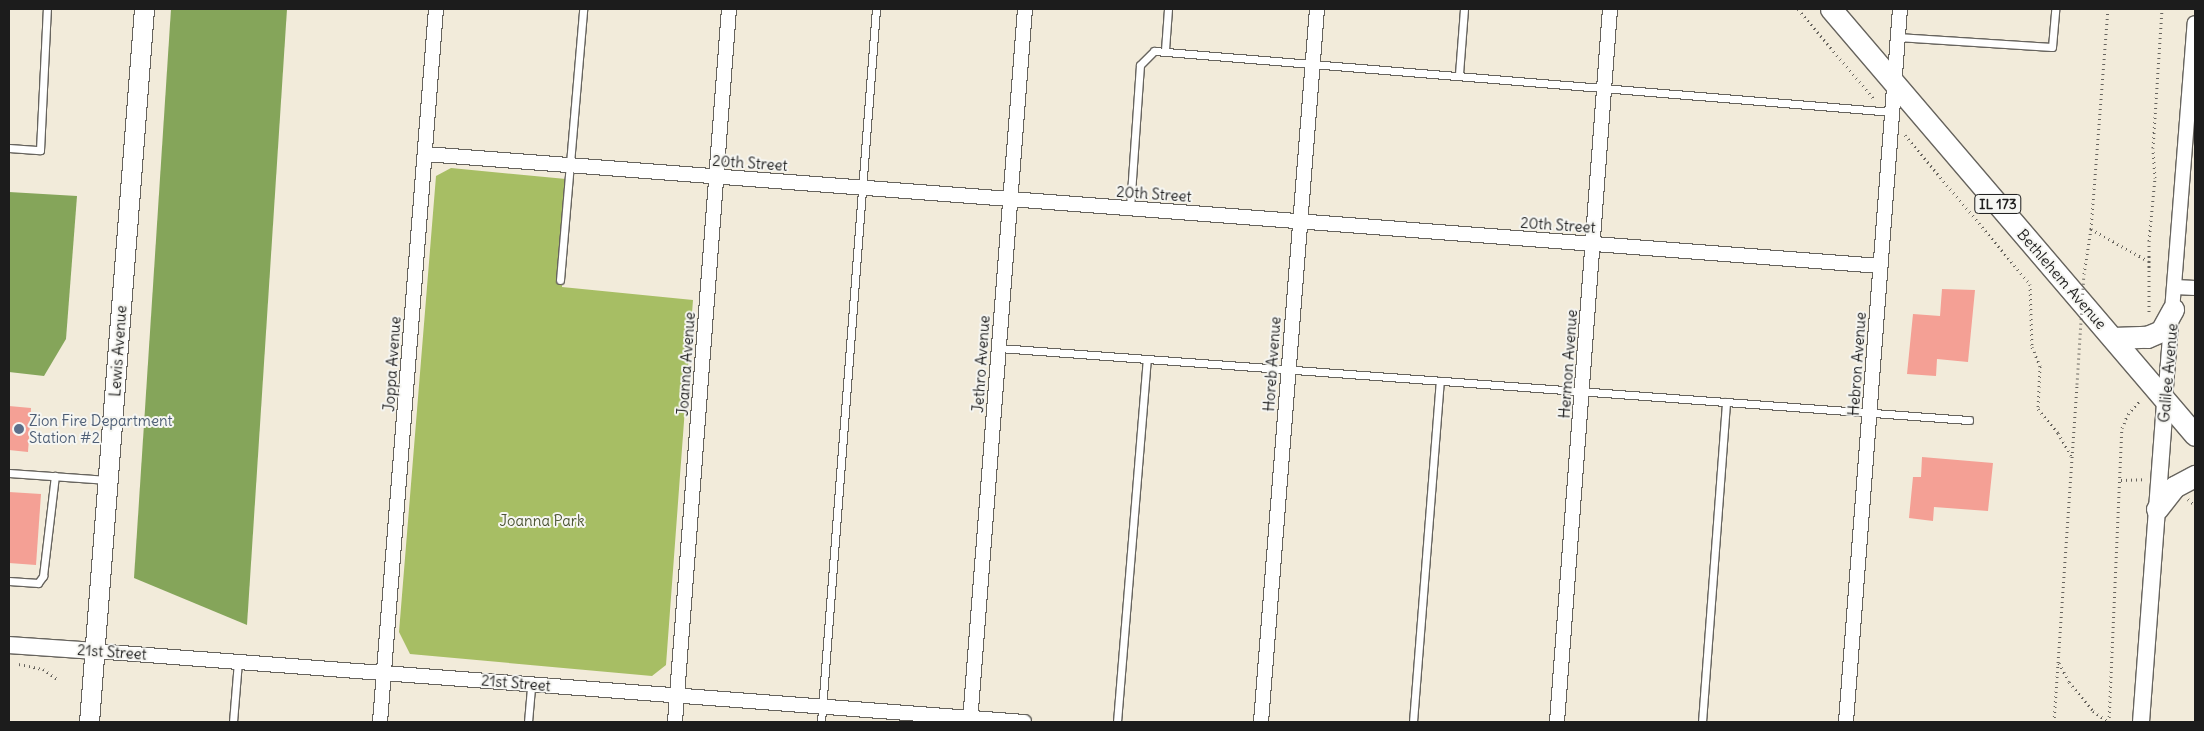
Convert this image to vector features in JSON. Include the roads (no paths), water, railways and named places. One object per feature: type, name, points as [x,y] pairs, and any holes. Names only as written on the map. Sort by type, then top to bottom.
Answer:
[{"type":"main road","name":"Lewis Avenue","points":[[90,722],[144,9]]},
{"type":"main road","name":"Bethlehem Avenue","points":[[1831,9],[2195,435]]},
{"type":"main road","points":[[2112,338],[2147,337],[2161,331],[2173,309]]},
{"type":"main road","points":[[2157,509],[2174,487],[2195,476]]},
{"type":"street","name":"Joppa Avenue","points":[[380,722],[436,9]]},
{"type":"street","name":"Joanna Avenue","points":[[675,722],[729,9]]},
{"type":"street","name":"Jethro Avenue","points":[[970,720],[1025,9]]},
{"type":"street","name":"Horeb Avenue","points":[[1261,722],[1317,9]]},
{"type":"street","name":"Hermon Avenue","points":[[1557,722],[1610,9]]},
{"type":"street","name":"Hebron Avenue","points":[[1846,722],[1900,9]]},
{"type":"street","name":"Galilee Avenue","points":[[2141,722],[2165,400],[2191,134],[2195,23]]},
{"type":"street","name":"20th Street","points":[[425,154],[1880,266]]},
{"type":"street","points":[[2175,287],[2195,288]]},
{"type":"street","name":"21st Street","points":[[9,644],[384,672],[970,720],[1024,722]]},
{"type":"lane","points":[[9,148],[40,150],[48,9]]},
{"type":"lane","points":[[560,280],[568,180],[572,165],[583,9]]},
{"type":"lane","points":[[821,722],[876,9]]},
{"type":"lane","points":[[1165,50],[1168,9]]},
{"type":"lane","points":[[1459,74],[1464,9]]},
{"type":"lane","points":[[1898,37],[2052,47],[2055,9]]},
{"type":"lane","points":[[1130,208],[1140,65],[1150,53],[1165,50],[1604,86],[1891,115]]},
{"type":"lane","points":[[999,348],[1969,420]]},
{"type":"lane","points":[[1117,722],[1147,359]]},
{"type":"lane","points":[[1412,722],[1440,381]]},
{"type":"lane","points":[[1702,722],[1726,402]]},
{"type":"lane","points":[[9,472],[108,480]]},
{"type":"lane","points":[[9,581],[38,583],[43,576],[55,476]]},
{"type":"lane","points":[[233,722],[238,662]]},
{"type":"lane","points":[[528,722],[531,684]]},
{"type":"place","name":"Zion Fire Department Station #2","points":[[19,429]]},
{"type":"park label","name":"Joanna Park","points":[[542,521]]}]
